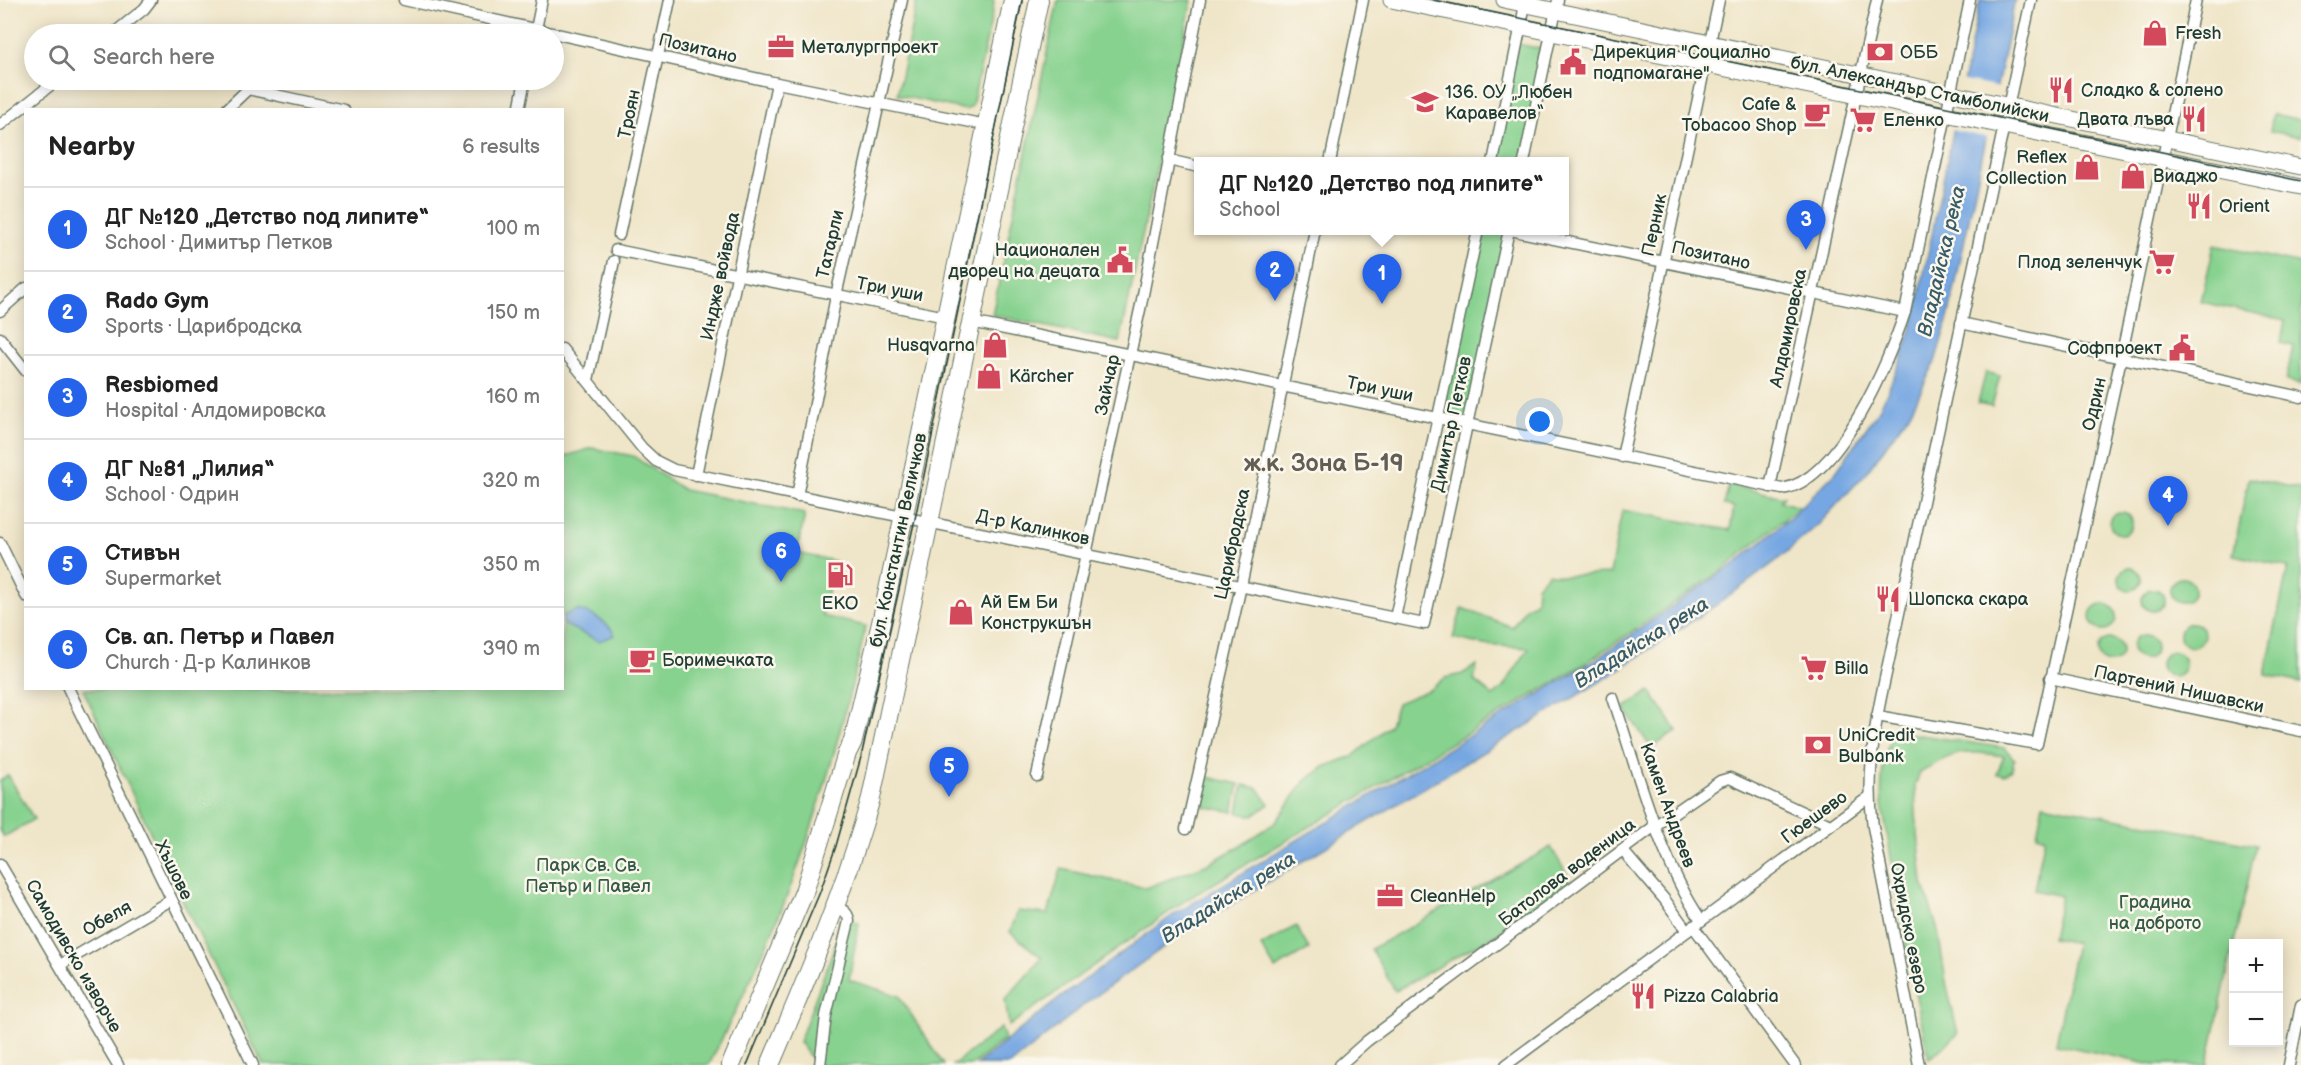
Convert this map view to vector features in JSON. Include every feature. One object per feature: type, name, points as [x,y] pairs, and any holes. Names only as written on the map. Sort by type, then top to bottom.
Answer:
[{"type":"main road","name":"бул. Константин Величков","points":[[731,1065],[787,937],[822,839],[860,714],[1013,0]]},
{"type":"main road","name":"бул. Константин Величков","points":[[770,1065],[869,829],[883,736],[1039,0]]},
{"type":"main road","name":"бул. Александър Стамболийски","points":[[1391,0],[2301,187]]},
{"type":"main road","name":"бул. Александър Стамболийски","points":[[1504,0],[1557,5],[1710,43],[2301,167]]},
{"type":"street","points":[[125,24],[151,0]]},
{"type":"street","points":[[537,24],[542,0]]},
{"type":"street","name":"Троян","points":[[620,235],[670,0]]},
{"type":"street","name":"Татарли","points":[[797,496],[836,296],[902,0]]},
{"type":"street","name":"Зайчар","points":[[1037,776],[1130,354],[1200,0]]},
{"type":"street","points":[[1331,157],[1364,0]]},
{"type":"street","name":"Перник","points":[[1622,457],[1719,0]]},
{"type":"street","name":"Алдомировска","points":[[1770,487],[1877,0]]},
{"type":"street","points":[[1905,312],[1948,115],[1970,0]]},
{"type":"street","name":"Гюешево","points":[[1506,1065],[1869,797],[1877,716],[1961,323],[2000,125],[2031,0]]},
{"type":"street","name":"Одрин","points":[[1877,716],[2037,744],[2196,0]]},
{"type":"street","name":"Позитано","points":[[411,1],[503,24]]},
{"type":"street","points":[[1494,157],[1526,2]]},
{"type":"street","points":[[1525,157],[1557,5]]},
{"type":"street","name":"Позитано","points":[[564,37],[658,55],[986,125]]},
{"type":"street","name":"Индже войвода","points":[[696,475],[777,82]]},
{"type":"street","points":[[0,125],[44,90]]},
{"type":"street","points":[[228,108],[247,90]]},
{"type":"street","points":[[253,90],[335,108]]},
{"type":"street","points":[[519,108],[523,90]]},
{"type":"street","points":[[1168,160],[1194,166]]},
{"type":"street","name":"Царибродска","points":[[1186,829],[1241,586],[1314,235]]},
{"type":"street","name":"Димитър Петков","points":[[1395,618],[1477,235]]},
{"type":"street","name":"Димитър Петков","points":[[1424,624],[1508,235]]},
{"type":"street","name":"Позитано","points":[[1529,235],[1905,312]]},
{"type":"street","name":"Три уши","points":[[588,380],[615,255],[737,273],[836,296],[946,317]]},
{"type":"street","points":[[0,311],[24,290]]},
{"type":"street","name":"Три уши","points":[[971,322],[1782,489],[1794,488],[1804,482],[1845,438],[1875,387],[1905,312]]},
{"type":"street","points":[[1961,323],[2301,397]]},
{"type":"street","points":[[0,338],[24,368]]},
{"type":"street","name":"Д-р Калинков","points":[[564,352],[642,448],[656,461],[674,470],[1424,624]]},
{"type":"street","points":[[0,543],[24,592]]},
{"type":"street","name":"Партений Нишавски","points":[[2050,678],[2301,731]]},
{"type":"street","name":"Хъшове","points":[[69,690],[253,1065]]},
{"type":"street","name":"Камен Андреев","points":[[1612,698],[1694,926],[1795,1065]]},
{"type":"street","name":"Батолова воденица","points":[[1340,1065],[1367,1041],[1656,825],[1720,781],[1730,778],[1830,825]]},
{"type":"street","name":"Охридско езеро","points":[[1869,797],[1877,852],[1919,1065]]},
{"type":"street","points":[[1623,851],[1665,900],[1694,926]]},
{"type":"street","name":"Самодивско изворче","points":[[0,864],[118,1065]]},
{"type":"street","name":"Обеля","points":[[60,964],[171,900]]},
{"type":"street","points":[[820,1065],[826,1016],[849,921],[848,915],[835,906]]},
{"type":"street","points":[[2289,1065],[2301,1005]]},
{"type":"green space","points":[[917,0],[994,0],[972,106],[966,110],[897,95]]},
{"type":"green space","points":[[1058,0],[1192,0],[1120,342],[992,315]]},
{"type":"green space","points":[[1517,44],[1548,50],[1525,157],[1494,157]]},
{"type":"green space","points":[[2273,114],[2301,120],[2301,137],[2270,131]]},
{"type":"green space","points":[[1477,235],[1508,235],[1468,425],[1439,418]]},
{"type":"green space","points":[[2214,245],[2301,264],[2301,384],[2286,381],[2293,346],[2281,343],[2285,320],[2201,302]]},
{"type":"green space","points":[[1986,372],[2000,376],[1992,406],[1978,403]]},
{"type":"green space","name":"Парк Св. Св. Петър и Павел","points":[[592,448],[633,456],[684,490],[805,514],[797,553],[835,561],[822,616],[866,626],[815,817],[789,891],[766,946],[709,1065],[263,1065],[83,690],[564,690],[564,457]]},
{"type":"green space","points":[[2249,478],[2301,489],[2301,683],[2265,675],[2288,567],[2233,555]]},
{"type":"green space","points":[[1729,485],[1784,497],[1780,501],[1799,507],[1721,571],[1581,666],[1186,900],[1009,1026],[1005,1000],[1042,958],[1010,932],[1018,911],[1048,914],[1061,869],[1146,888],[1208,864],[1240,846],[1276,822],[1305,781],[1324,767],[1353,756],[1390,725],[1397,703],[1431,689],[1445,678],[1462,674],[1477,665],[1474,680],[1493,696],[1502,689],[1529,648],[1483,645],[1453,638],[1462,608],[1512,627],[1526,607],[1536,602],[1537,586],[1548,573],[1561,576],[1610,574],[1622,510],[1730,530],[1734,507],[1724,505]]},
{"type":"green space","points":[[2117,512],[2125,512],[2132,519],[2132,527],[2125,534],[2117,534],[2110,527],[2110,519]]},
{"type":"green space","points":[[2126,568],[2134,568],[2141,575],[2141,583],[2134,590],[2126,590],[2119,583],[2119,575]]},
{"type":"green space","points":[[2182,578],[2187,579],[2193,585],[2193,595],[2187,601],[2182,602],[2177,601],[2171,595],[2170,590],[2171,585],[2177,579]]},
{"type":"green space","points":[[2149,589],[2157,589],[2164,596],[2164,604],[2157,611],[2149,611],[2142,604],[2142,596]]},
{"type":"green space","points":[[2103,604],[2112,608],[2116,617],[2112,626],[2103,630],[2094,626],[2090,617],[2094,608]]},
{"type":"green space","points":[[2192,623],[2197,624],[2203,630],[2203,640],[2197,646],[2192,647],[2187,646],[2181,640],[2180,635],[2181,630],[2187,624]]},
{"type":"green space","points":[[2144,635],[2149,636],[2155,642],[2155,652],[2149,658],[2144,659],[2139,658],[2133,652],[2132,647],[2133,642],[2139,636]]},
{"type":"green space","points":[[2110,639],[2115,640],[2121,646],[2121,656],[2115,662],[2110,663],[2105,662],[2099,656],[2098,651],[2099,646],[2105,640]]},
{"type":"green space","points":[[2173,652],[2178,653],[2184,659],[2184,669],[2178,675],[2173,676],[2168,675],[2162,669],[2161,664],[2162,659],[2168,653]]},
{"type":"green space","points":[[1650,691],[1677,731],[1651,748],[1624,708]]},
{"type":"green space","points":[[1894,731],[2005,748],[2014,759],[2012,770],[2005,775],[1997,774],[2004,756],[1969,753],[1951,756],[1920,773],[1915,785],[1923,883],[1938,931],[1946,982],[1958,1034],[1929,1059],[1907,953],[1882,804],[1883,767]]},
{"type":"green space","points":[[8,775],[34,819],[4,837],[0,830],[0,780]]},
{"type":"green space","points":[[1207,777],[1239,784],[1233,812],[1201,806]]},
{"type":"green space","points":[[1243,785],[1258,788],[1269,804],[1253,816],[1238,813]]},
{"type":"green space","name":"Градина на доброто","points":[[2043,804],[2256,845],[2235,939],[2229,939],[2229,966],[2207,1065],[2153,1065],[2056,1044],[2076,943],[2052,938],[2061,896],[2034,890],[2045,837],[2037,834]]},
{"type":"green space","points":[[1551,847],[1570,880],[1507,928],[1395,991],[1371,949]]},
{"type":"green space","points":[[845,918],[859,923],[849,980],[899,996],[944,1065],[816,1065],[799,1042]]},
{"type":"green space","points":[[1296,926],[1309,949],[1275,969],[1261,946]]},
{"type":"green space","points":[[1001,1028],[1005,1039],[972,1065],[953,1065]]},
{"type":"water","name":"Владайска река","points":[[1980,0],[2015,0],[1949,315],[1935,362],[1911,411],[1867,472],[1819,524],[1775,562],[1725,599],[1606,678],[1182,934],[1089,1001],[1010,1065],[976,1065],[1061,997],[1173,915],[1595,660],[1737,562],[1790,518],[1836,472],[1880,408],[1901,360],[1915,317]]},
{"type":"water","points":[[577,610],[587,613],[609,626],[615,635],[599,641],[564,624],[564,616]]},
{"type":"pier","points":[[1960,80],[2000,88],[1990,138],[1951,130]]},
{"type":"tram line","points":[[747,1065],[820,892],[836,846],[861,757],[915,519],[1022,0]]},
{"type":"tram line","points":[[1434,0],[2301,181]]},
{"type":"place","name":"Fresh","points":[[2155,33]]},
{"type":"place","name":"Металургпроект","points":[[781,47]]},
{"type":"place","name":"ОББ","points":[[1880,52]]},
{"type":"place","name":"Дирекция \"Социално подпомагане\"","points":[[1573,62]]},
{"type":"place","name":"Сладко & солено","points":[[2061,90]]},
{"type":"place","name":"136. ОУ „Любен Каравелов“","points":[[1425,102]]},
{"type":"place","name":"Cafe & Tobacoo Shop","points":[[1817,114]]},
{"type":"place","name":"Двата лъва","points":[[2194,119]]},
{"type":"place","name":"Еленко","points":[[1863,120]]},
{"type":"place","name":"Reflex Collection","points":[[2087,167]]},
{"type":"place","name":"Виаджо","points":[[2133,176]]},
{"type":"place","name":"Orient","points":[[2199,206]]},
{"type":"place","name":"Resbiomed","points":[[1806,250]]},
{"type":"place","name":"Национален дворец на децата","points":[[1120,260]]},
{"type":"place","name":"Плод зеленчук","points":[[2162,262]]},
{"type":"place","name":"Rado Gym","points":[[1275,301]]},
{"type":"place","name":"ДГ №120 „Детство под липите“","points":[[1382,304]]},
{"type":"place","name":"Husqvarna","points":[[995,345]]},
{"type":"place","name":"Софпроект","points":[[2182,348]]},
{"type":"place","name":"Kärcher","points":[[989,376]]},
{"type":"place","name":"ДГ №81 „Лилия“","points":[[2168,526]]},
{"type":"place","name":"EKO","points":[[840,575]]},
{"type":"place","name":"Св. ап. Петър и Павел","points":[[781,582]]},
{"type":"place","name":"Шопска скара","points":[[1888,599]]},
{"type":"place","name":"Ай Ем Би Конструкшън","points":[[961,612]]},
{"type":"place","name":"Боримечката","points":[[642,660]]},
{"type":"place","name":"Billa","points":[[1814,668]]},
{"type":"place","name":"UniCredit Bulbank","points":[[1818,745]]},
{"type":"place","name":"Стивън","points":[[949,797]]},
{"type":"place","name":"CleanHelp","points":[[1390,896]]},
{"type":"place","name":"Pizza Calabria","points":[[1643,996]]},
{"type":"district","name":"ж.к. Зона Б-19","points":[[1324,463]]}]
